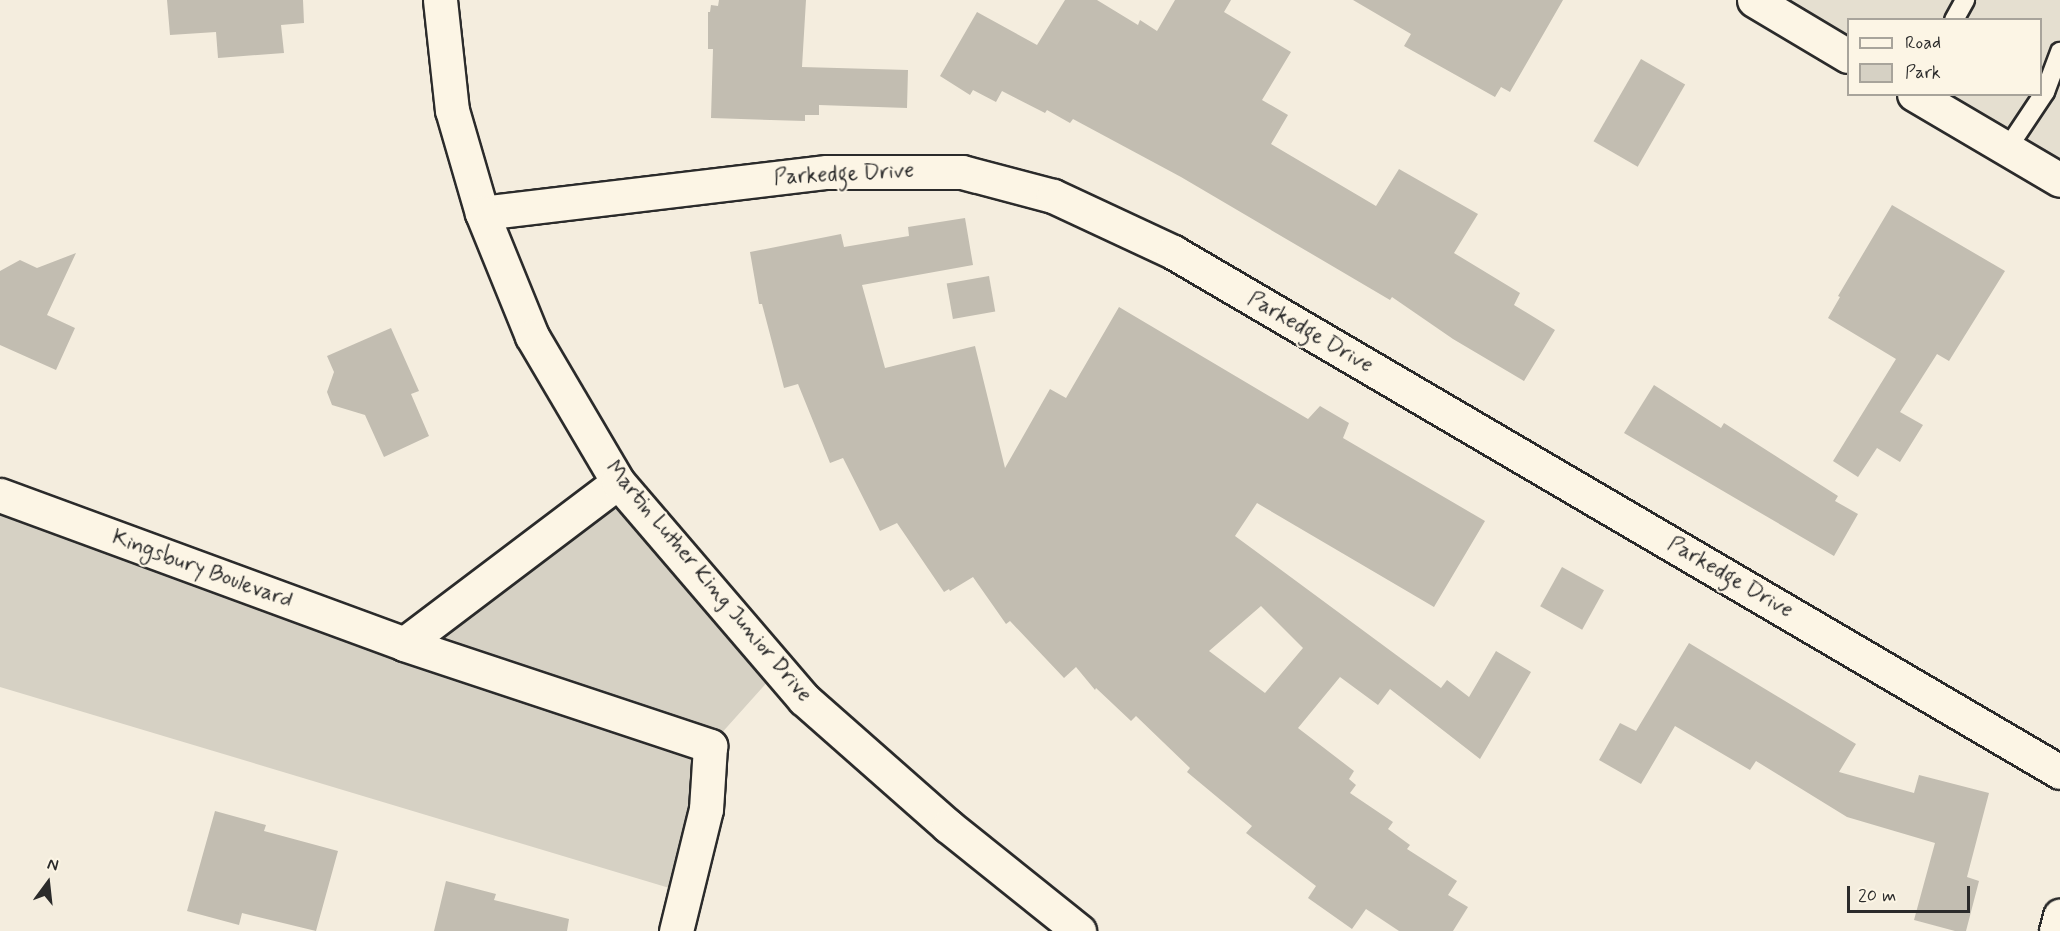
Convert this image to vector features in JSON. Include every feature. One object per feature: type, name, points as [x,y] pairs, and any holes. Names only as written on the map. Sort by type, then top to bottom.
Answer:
[{"type":"street","name":"Martin Luther King Junior Drive","points":[[440,0],[452,110],[482,213],[532,336],[618,482],[804,699],[948,826],[1079,931]]},
{"type":"street","points":[[1754,0],[1847,55]]},
{"type":"street","points":[[1917,96],[2060,180]]},
{"type":"street","name":"Parkedge Drive","points":[[482,213],[827,172],[962,172],[1053,196],[1173,252],[2060,772]]},
{"type":"street","points":[[404,644],[618,482]]},
{"type":"street","name":"Kingsbury Boulevard","points":[[0,495],[404,644],[710,746],[706,809],[676,931]]},
{"type":"street","points":[[2056,931],[2060,916]]},
{"type":"lane","points":[[1955,18],[1965,0]]},
{"type":"lane","points":[[2007,149],[2045,92],[2060,52]]},
{"type":"shaded area","points":[[1754,0],[2060,0],[2060,180],[1916,96],[2042,96],[2042,18],[1847,18],[1847,55]]},
{"type":"green space","points":[[618,482],[779,669],[710,746],[686,893],[0,687],[0,495],[404,644]]},
{"type":"building","points":[[167,0],[303,0],[304,23],[281,25],[284,53],[218,58],[216,32],[170,35]]},
{"type":"building","points":[[719,0],[806,0],[802,67],[908,70],[907,108],[819,105],[819,115],[805,115],[805,121],[711,118],[713,49],[708,49],[708,12],[710,12],[711,5],[718,6]]},
{"type":"building","points":[[1065,0],[1097,0],[1138,25],[1140,20],[1157,31],[1175,0],[1231,0],[1224,12],[1291,52],[1262,100],[1288,115],[1271,144],[1376,206],[1399,169],[1478,214],[1454,253],[1520,293],[1514,305],[1555,330],[1524,381],[1453,339],[1392,297],[1390,300],[1181,177],[1073,119],[1070,123],[1047,110],[1045,113],[1002,91],[996,102],[973,90],[970,95],[940,76],[977,12],[1037,45]]},
{"type":"building","points":[[1353,0],[1563,0],[1510,92],[1501,87],[1495,97],[1404,46],[1411,34]]},
{"type":"building","points":[[1641,59],[1685,84],[1638,167],[1594,141]]},
{"type":"building","points":[[1892,205],[2005,271],[1949,361],[1937,354],[1900,412],[1923,425],[1900,462],[1877,448],[1858,477],[1833,461],[1896,359],[1828,318],[1840,297],[1838,296]]},
{"type":"building","points":[[965,218],[973,265],[862,285],[885,368],[975,346],[1005,468],[1050,389],[1066,398],[1119,307],[1308,419],[1320,406],[1349,423],[1343,438],[1485,521],[1434,607],[1257,503],[1235,536],[1441,688],[1447,680],[1469,697],[1496,651],[1531,672],[1480,759],[1390,689],[1378,705],[1340,677],[1298,728],[1354,771],[1349,779],[1356,785],[1350,793],[1393,822],[1388,829],[1410,845],[1407,849],[1457,881],[1448,895],[1468,907],[1453,931],[1399,931],[1366,909],[1352,929],[1308,898],[1316,886],[1246,833],[1252,826],[1187,772],[1190,768],[1136,716],[1131,721],[1096,688],[1095,690],[1076,667],[1064,678],[1010,621],[1006,624],[973,577],[950,591],[949,589],[944,592],[897,523],[880,531],[843,458],[830,463],[798,384],[784,388],[762,304],[759,304],[750,252],[841,234],[844,247],[909,236],[908,227]],"holes":[[[1261,606],[1303,648],[1265,693],[1209,651]]]},
{"type":"building","points":[[76,253],[47,315],[75,328],[56,370],[0,345],[0,271],[20,260],[37,268]]},
{"type":"building","points":[[989,276],[995,311],[953,319],[947,283]]},
{"type":"building","points":[[391,328],[419,391],[411,394],[429,436],[384,457],[365,415],[332,405],[327,392],[334,372],[327,356]]},
{"type":"building","points":[[1654,385],[1721,428],[1724,423],[1838,496],[1835,501],[1858,514],[1834,556],[1624,433]]},
{"type":"building","points":[[1562,567],[1604,590],[1582,630],[1540,606]]},
{"type":"building","points":[[1689,643],[1856,744],[1839,772],[1914,793],[1919,775],[1989,793],[1967,877],[1979,881],[1966,931],[1955,931],[1914,920],[1935,843],[1847,817],[1756,761],[1750,770],[1675,726],[1641,784],[1599,760],[1620,723],[1636,731]]},
{"type":"building","points":[[215,811],[266,825],[264,831],[338,851],[316,931],[242,913],[239,925],[187,911]]},
{"type":"building","points":[[446,881],[496,894],[494,900],[569,919],[567,931],[434,931]]}]
